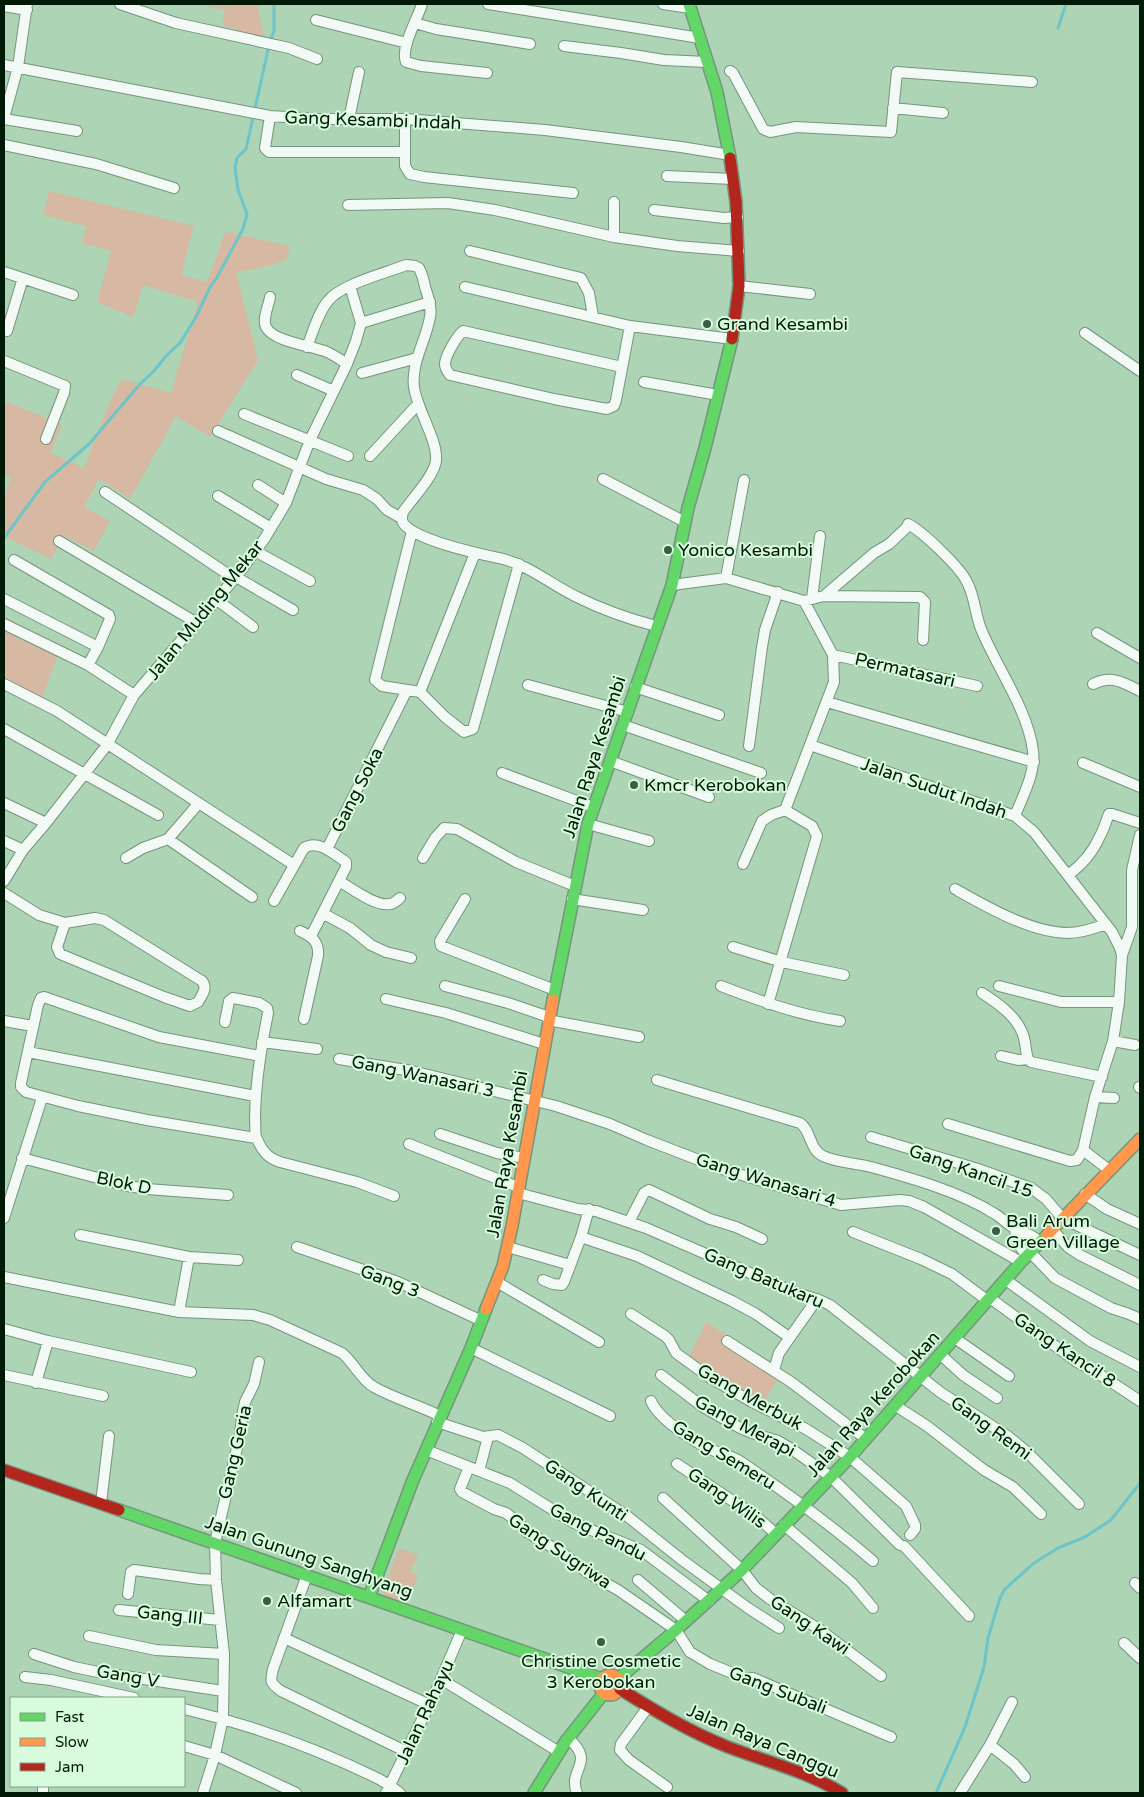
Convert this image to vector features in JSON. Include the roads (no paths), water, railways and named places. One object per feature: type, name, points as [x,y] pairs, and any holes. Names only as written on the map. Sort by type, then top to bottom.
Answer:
[{"type":"main road","name":"Jalan Raya Kesambi","points":[[368,1597],[402,1507],[471,1348],[497,1282],[508,1247],[535,1102],[548,1019],[588,824],[656,626],[672,585],[685,522],[732,340],[739,286],[738,218],[730,155],[716,92],[690,6]]},
{"type":"main road","name":"Jalan Raya Kerobokan","points":[[619,1684],[742,1570],[896,1406],[925,1381],[941,1355],[989,1299],[1011,1283],[1026,1257],[1062,1218],[1089,1197],[1109,1170],[1140,1139]]},
{"type":"main road","name":"Jalan Gunung Sanghyang","points":[[4,1470],[602,1679]]},
{"type":"main road","points":[[612,1675],[619,1684],[618,1692],[611,1695],[604,1693],[600,1684],[602,1679],[612,1675]]},
{"type":"main road","name":"Jalan Raya Canggu","points":[[619,1684],[648,1707],[692,1732],[730,1748],[792,1768],[831,1785],[842,1793]]},
{"type":"main road","points":[[534,1793],[568,1738],[604,1693]]},
{"type":"street","points":[[120,4],[176,24],[289,48],[317,59]]},
{"type":"street","points":[[422,4],[407,42],[404,58],[406,62],[487,73]]},
{"type":"street","points":[[488,4],[700,38]]},
{"type":"street","points":[[663,4],[690,6]]},
{"type":"street","points":[[4,6],[27,7],[18,67],[4,118],[77,131]]},
{"type":"street","points":[[316,20],[407,42]]},
{"type":"street","points":[[415,23],[436,29],[530,44]]},
{"type":"street","points":[[564,46],[621,52],[664,60],[707,62]]},
{"type":"street","name":"Gang Kesambi Indah","points":[[4,65],[270,116],[405,119],[545,130],[730,155]]},
{"type":"street","points":[[730,71],[734,73],[766,132],[796,128],[891,132],[897,72],[1032,82]]},
{"type":"street","points":[[349,119],[359,72]]},
{"type":"street","points":[[893,108],[943,113]]},
{"type":"street","points":[[270,116],[264,148],[269,152],[404,152]]},
{"type":"street","points":[[405,119],[404,152],[407,171],[414,175],[573,194]]},
{"type":"street","points":[[4,145],[96,164],[174,188]]},
{"type":"street","points":[[666,176],[733,179]]},
{"type":"street","points":[[614,202],[614,237]]},
{"type":"street","points":[[348,206],[448,203],[488,209],[614,237],[677,246],[738,251]]},
{"type":"street","points":[[654,210],[738,218]]},
{"type":"street","points":[[470,251],[580,278],[589,293],[593,316]]},
{"type":"street","points":[[307,347],[327,302],[332,296],[350,286],[406,265],[415,266],[421,272],[430,302],[430,316],[417,358],[414,372],[414,387],[418,404],[434,446],[436,459],[434,469],[403,512],[401,518]]},
{"type":"street","points":[[4,272],[73,295]]},
{"type":"street","points":[[8,331],[23,278]]},
{"type":"street","points":[[350,286],[361,323],[430,302]]},
{"type":"street","points":[[739,286],[810,294]]},
{"type":"street","points":[[464,287],[630,326],[732,340]]},
{"type":"street","points":[[270,297],[265,322],[269,331],[307,347],[327,352],[348,364]]},
{"type":"street","name":"Jalan Muding Mekar","points":[[4,881],[23,850],[86,774],[107,745],[134,695],[236,578],[271,528],[286,503],[310,440],[348,364],[361,323]]},
{"type":"street","points":[[622,367],[463,331],[458,336],[445,359],[444,366],[450,375],[607,410],[614,406],[622,367],[630,326]]},
{"type":"street","points":[[1085,333],[1140,371]]},
{"type":"street","points":[[362,373],[417,358]]},
{"type":"street","points":[[4,361],[65,386],[46,439]]},
{"type":"street","points":[[297,374],[334,391]]},
{"type":"street","points":[[644,382],[718,395]]},
{"type":"street","points":[[370,456],[418,404]]},
{"type":"street","points":[[244,414],[348,456]]},
{"type":"street","points":[[218,431],[326,479],[363,490],[377,499],[387,510],[401,518],[403,523],[412,531],[475,553],[520,564],[576,597],[608,611],[656,626]]},
{"type":"street","points":[[603,479],[685,522]]},
{"type":"street","points":[[726,578],[744,480]]},
{"type":"street","points":[[258,485],[286,503]]},
{"type":"street","points":[[105,492],[236,578],[293,610]]},
{"type":"street","points":[[218,496],[271,528]]},
{"type":"street","points":[[824,596],[874,553],[889,544],[908,525],[918,530],[930,540],[967,581],[972,594],[976,618],[985,640],[1029,727],[1034,762],[1015,816]]},
{"type":"street","points":[[412,531],[375,680],[382,686],[420,692],[464,732],[473,729],[520,564]]},
{"type":"street","points":[[743,864],[762,821],[771,815],[785,810],[834,682],[833,655],[808,599],[820,536]]},
{"type":"street","points":[[59,541],[197,623]]},
{"type":"street","points":[[255,551],[310,581]]},
{"type":"street","points":[[420,692],[475,553]]},
{"type":"street","points":[[14,560],[109,615],[110,619],[88,665]]},
{"type":"street","points":[[672,585],[726,578],[808,599],[824,596],[920,597],[925,602],[922,640]]},
{"type":"street","points":[[749,746],[765,630],[778,592]]},
{"type":"street","points":[[4,599],[98,647]]},
{"type":"street","points":[[217,600],[253,627]]},
{"type":"street","points":[[4,624],[88,665],[134,695]]},
{"type":"street","points":[[1097,633],[1140,658]]},
{"type":"street","name":"Permatasari","points":[[833,655],[977,686]]},
{"type":"street","points":[[1093,684],[1101,680],[1120,680],[1140,691]]},
{"type":"street","points":[[4,684],[57,711],[294,865]]},
{"type":"street","points":[[528,685],[628,712]]},
{"type":"street","points":[[635,687],[719,715]]},
{"type":"street","name":"Gang Soka","points":[[274,901],[304,848],[314,844],[327,849],[407,690]]},
{"type":"street","points":[[827,702],[1034,762]]},
{"type":"street","points":[[623,725],[761,773]]},
{"type":"street","points":[[4,729],[158,815]]},
{"type":"street","name":"Jalan Sudut Indah","points":[[810,745],[1015,816],[1034,832],[1106,924],[1123,952],[1119,1002],[1122,1043],[1102,1077],[1104,1097],[1085,1151]]},
{"type":"street","points":[[610,760],[709,797]]},
{"type":"street","points":[[1083,763],[1140,787]]},
{"type":"street","points":[[502,773],[593,807]]},
{"type":"street","points":[[4,803],[46,824]]},
{"type":"street","points":[[126,858],[143,848],[168,839],[199,803]]},
{"type":"street","points":[[768,1004],[782,962],[817,836],[812,826],[785,810]]},
{"type":"street","points":[[1068,875],[1091,853],[1109,814],[1140,823]]},
{"type":"street","points":[[588,824],[648,841]]},
{"type":"street","points":[[423,858],[435,838],[444,828],[457,829],[516,862],[575,886]]},
{"type":"street","points":[[1123,952],[1132,927],[1140,835]]},
{"type":"street","points":[[168,839],[252,898]]},
{"type":"street","points":[[4,841],[23,850]]},
{"type":"street","points":[[311,936],[324,914],[347,865],[346,862],[327,849]]},
{"type":"street","points":[[339,881],[370,900],[382,904],[389,905],[400,898]]},
{"type":"street","points":[[955,890],[1005,915],[1040,928],[1067,933],[1084,931],[1106,924]]},
{"type":"street","points":[[4,893],[39,915],[65,923],[95,918],[104,920],[202,980],[205,988],[198,1002],[190,1006],[164,997],[60,954],[57,947],[65,923]]},
{"type":"street","points":[[465,899],[440,941],[441,946],[555,990]]},
{"type":"street","points":[[572,899],[643,910]]},
{"type":"street","points":[[324,914],[350,928],[371,945],[386,952],[411,958]]},
{"type":"street","points":[[300,932],[311,936],[318,946],[318,956],[304,1019]]},
{"type":"street","points":[[733,947],[782,962],[844,976]]},
{"type":"street","points":[[445,986],[508,1003],[548,1019],[638,1037]]},
{"type":"street","points":[[721,986],[768,1004],[812,1016],[840,1021]]},
{"type":"street","points":[[1000,986],[1060,1002],[1119,1002]]},
{"type":"street","points":[[982,993],[999,1004],[1022,1031],[1028,1059]]},
{"type":"street","points":[[256,1138],[147,1120],[42,1098],[26,1092],[21,1087],[40,1000],[47,997],[159,1037],[260,1056]]},
{"type":"street","points":[[225,1022],[229,1001],[233,998],[236,997],[267,1008],[268,1013],[255,1096],[256,1138],[264,1153],[270,1159],[356,1182],[394,1196]]},
{"type":"street","points":[[386,999],[446,1013],[544,1044]]},
{"type":"street","points":[[4,1021],[33,1026]]},
{"type":"street","points":[[262,1042],[317,1049]]},
{"type":"street","points":[[28,1052],[255,1096]]},
{"type":"street","points":[[1001,1056],[1018,1060],[1028,1059],[1038,1063],[1102,1077]]},
{"type":"street","name":"Gang Wanasari 3","points":[[339,1059],[412,1071],[535,1102]]},
{"type":"street","points":[[657,1080],[801,1124],[815,1150],[822,1156],[870,1167],[944,1191],[981,1206],[996,1214],[1015,1229],[1033,1236],[1040,1242]]},
{"type":"street","points":[[4,1218],[42,1098]]},
{"type":"street","name":"Gang Wanasari 4","points":[[535,1102],[556,1106],[591,1118],[722,1169],[826,1201],[842,1205],[890,1200],[916,1203],[1026,1257]]},
{"type":"street","points":[[948,1124],[1070,1161],[1077,1160],[1085,1151],[1109,1170]]},
{"type":"street","points":[[440,1134],[497,1153],[524,1158]]},
{"type":"street","name":"Gang Kancil 15","points":[[871,1137],[978,1169],[1031,1188],[1046,1199],[1062,1218],[1088,1232],[1140,1255]]},
{"type":"street","name":"Gang Batukaru","points":[[409,1144],[518,1190],[578,1209],[589,1209],[646,1228],[796,1293],[817,1298],[830,1305],[925,1381]]},
{"type":"street","name":"Blok D","points":[[22,1158],[138,1188],[228,1195]]},
{"type":"street","points":[[629,1222],[644,1193],[649,1190],[710,1219],[736,1227],[762,1239]]},
{"type":"street","points":[[1089,1197],[1140,1224]]},
{"type":"street","points":[[543,1280],[552,1284],[562,1284],[564,1282],[589,1209]]},
{"type":"street","points":[[1015,1229],[1017,1242],[1026,1257],[1055,1278],[1111,1308],[1140,1319]]},
{"type":"street","points":[[1052,1229],[1066,1245],[1086,1258],[1140,1285]]},
{"type":"street","name":"Gang Kancil 8","points":[[853,1232],[921,1259],[952,1274],[1077,1362],[1140,1401]]},
{"type":"street","points":[[80,1235],[189,1257],[238,1260]]},
{"type":"street","points":[[581,1236],[637,1256],[671,1274],[732,1301],[756,1314],[789,1337]]},
{"type":"street","name":"Gang 3","points":[[297,1247],[398,1282],[482,1320]]},
{"type":"street","points":[[508,1247],[570,1265]]},
{"type":"street","points":[[179,1312],[189,1257]]},
{"type":"street","name":"Gang Kunti","points":[[4,1277],[179,1312],[253,1315],[270,1320],[342,1353],[352,1361],[364,1380],[374,1387],[439,1419],[488,1437],[495,1434],[503,1437],[556,1468],[626,1516],[661,1545],[748,1608],[780,1628]]},
{"type":"street","points":[[497,1282],[599,1342]]},
{"type":"street","points":[[1011,1283],[1090,1341],[1140,1367]]},
{"type":"street","points":[[774,1370],[779,1353],[817,1298]]},
{"type":"street","name":"Gang Merbuk","points":[[632,1314],[665,1336],[676,1353],[709,1376],[752,1402],[806,1429],[850,1457],[906,1506],[914,1522],[915,1529],[910,1535]]},
{"type":"street","points":[[4,1329],[191,1372]]},
{"type":"street","points":[[956,1339],[1009,1376]]},
{"type":"street","points":[[36,1383],[48,1340]]},
{"type":"street","points":[[727,1341],[774,1370],[828,1408],[866,1439]]},
{"type":"street","points":[[471,1348],[610,1416]]},
{"type":"street","points":[[941,1355],[963,1375],[997,1398]]},
{"type":"street","name":"Gang Geria","points":[[206,1793],[223,1718],[224,1654],[216,1580],[215,1543],[238,1443],[242,1416],[254,1384],[259,1362]]},
{"type":"street","points":[[4,1375],[103,1396]]},
{"type":"street","name":"Gang Merapi","points":[[661,1376],[703,1407],[752,1434],[778,1441],[831,1477],[904,1546],[970,1616]]},
{"type":"street","name":"Gang Remi","points":[[925,1381],[1009,1437],[1079,1504]]},
{"type":"street","name":"Gang Semeru","points":[[651,1401],[657,1411],[685,1433],[710,1448],[739,1460],[836,1529],[873,1561]]},
{"type":"street","points":[[896,1406],[924,1424],[984,1470],[1014,1487],[1041,1514]]},
{"type":"street","points":[[101,1503],[109,1436]]},
{"type":"street","points":[[474,1469],[488,1437]]},
{"type":"street","name":"Gang Pandu","points":[[426,1450],[510,1483],[574,1523],[641,1550],[709,1601]]},
{"type":"street","name":"Gang Wilis","points":[[677,1464],[757,1517],[780,1529],[854,1586],[873,1608]]},
{"type":"street","name":"Gang Sugriwa","points":[[474,1469],[460,1489],[462,1492],[494,1509],[506,1513],[519,1522],[527,1532],[565,1555],[588,1573],[618,1590],[676,1630]]},
{"type":"street","name":"Gang Kawi","points":[[663,1498],[742,1570],[756,1588],[770,1599],[822,1631],[881,1676]]},
{"type":"street","points":[[128,1594],[131,1572],[134,1570],[199,1580],[216,1580]]},
{"type":"street","points":[[307,1575],[273,1669],[270,1680],[272,1685],[407,1752]]},
{"type":"street","points":[[638,1580],[686,1621]]},
{"type":"street","name":"Gang III","points":[[119,1610],[220,1620]]},
{"type":"street","name":"Jalan Rahayu","points":[[387,1789],[430,1705],[462,1630]]},
{"type":"street","name":"Gang Subali","points":[[676,1630],[690,1652],[710,1664],[747,1679],[753,1678],[891,1736]]},
{"type":"street","points":[[89,1636],[156,1650],[224,1654]]},
{"type":"street","points":[[284,1638],[430,1705]]},
{"type":"street","points":[[1124,1644],[1140,1658]]},
{"type":"street","name":"Gang V","points":[[34,1654],[74,1667],[98,1672],[223,1691]]},
{"type":"street","points":[[25,1676],[129,1697]]},
{"type":"street","points":[[441,1679],[559,1752]]},
{"type":"street","points":[[960,1793],[990,1745],[1012,1702]]},
{"type":"street","points":[[648,1707],[621,1744],[620,1750],[629,1760],[667,1787]]},
{"type":"street","points":[[185,1710],[223,1718],[309,1747],[387,1789],[400,1793]]},
{"type":"street","points":[[568,1738],[578,1746],[581,1755],[574,1787],[577,1793]]},
{"type":"street","points":[[990,1745],[1014,1764],[1026,1778]]},
{"type":"street","points":[[185,1746],[215,1755],[296,1793]]},
{"type":"waterway","points":[[4,538],[45,482],[89,444],[140,384],[180,343],[243,229],[247,214],[238,190],[235,167],[237,158],[246,149],[270,41],[274,31],[274,4]]},
{"type":"waterway","points":[[1058,28],[1066,4]]},
{"type":"waterway","points":[[936,1793],[965,1727],[984,1667],[988,1638],[1000,1598],[1005,1589],[1034,1563],[1058,1548],[1085,1537],[1111,1520],[1140,1483]]},
{"type":"place","name":"Grand Kesambi","points":[[707,324]]},
{"type":"place","name":"Yonico Kesambi","points":[[668,550]]},
{"type":"place","name":"Kmcr Kerobokan","points":[[634,785]]},
{"type":"place","name":"Bali Arum Green Village","points":[[996,1231]]},
{"type":"place","name":"Alfamart","points":[[267,1601]]},
{"type":"place","name":"Christine Cosmetic 3 Kerobokan","points":[[601,1642]]}]
